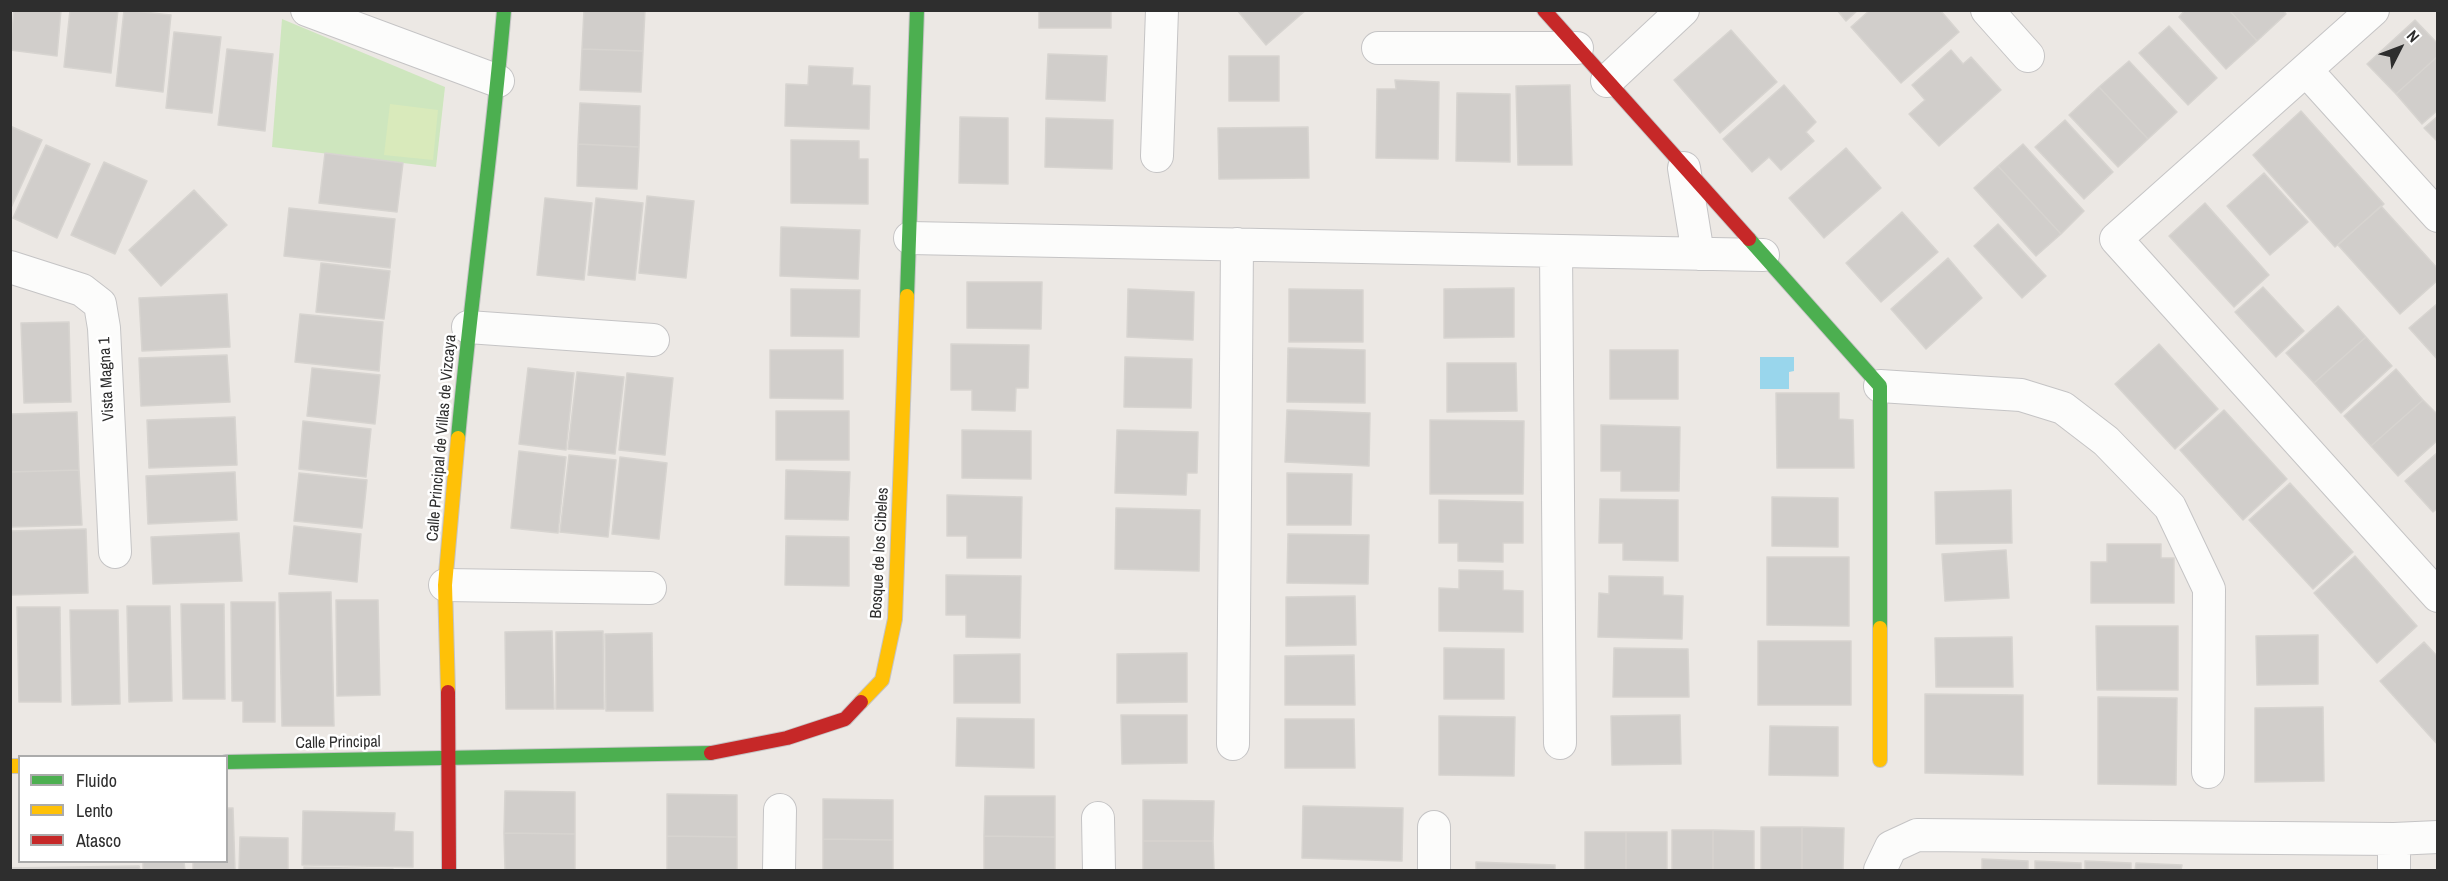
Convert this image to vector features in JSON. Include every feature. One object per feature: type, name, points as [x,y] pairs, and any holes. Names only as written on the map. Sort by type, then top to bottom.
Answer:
[{"type":"street","points":[[307,10],[498,81]]},
{"type":"street","name":"Calle Principal de Villas de Vizcaya","points":[[449,870],[450,757],[445,585],[468,327],[498,81],[504,10]]},
{"type":"street","name":"Bosque de los Cibeles","points":[[450,757],[720,753],[788,738],[844,719],[882,680],[895,619],[917,10]]},
{"type":"street","points":[[1157,156],[1162,10]]},
{"type":"street","points":[[1544,10],[1880,387],[1880,760]]},
{"type":"street","points":[[1607,81],[1683,10]]},
{"type":"street","points":[[1987,10],[2028,56]]},
{"type":"street","points":[[2373,10],[2116,239],[2438,596]]},
{"type":"street","points":[[1378,48],[1577,48]]},
{"type":"street","points":[[2306,70],[2438,216]]},
{"type":"street","points":[[1684,168],[1698,254]]},
{"type":"street","points":[[910,238],[1763,255]]},
{"type":"street","points":[[1233,744],[1237,244]]},
{"type":"street","points":[[1556,251],[1560,743]]},
{"type":"street","name":"Vista Magna 1","points":[[10,267],[82,290],[100,304],[104,328],[115,552]]},
{"type":"street","points":[[468,327],[653,340]]},
{"type":"street","points":[[1880,387],[2021,395],[2062,408],[2106,441],[2170,507],[2209,589],[2208,772]]},
{"type":"street","points":[[445,585],[650,588]]},
{"type":"street","name":"Calle Principal","points":[[228,762],[450,757]]},
{"type":"street","points":[[779,870],[780,810]]},
{"type":"street","points":[[1098,818],[1099,870]]},
{"type":"street","points":[[1434,827],[1434,870]]},
{"type":"street","points":[[1880,870],[1892,847],[1917,835],[2394,839],[2438,837]]},
{"type":"street","points":[[2394,839],[2394,870]]},
{"type":"green space","points":[[282,19],[445,87],[436,167],[272,147]]},
{"type":"green space","points":[[390,104],[438,110],[433,160],[384,155]]},
{"type":"water","points":[[1760,357],[1794,357],[1794,371],[1789,372],[1789,389],[1760,389]]},
{"type":"building","points":[[14,10],[61,10],[57,56],[10,50]]},
{"type":"building","points":[[70,10],[118,10],[111,73],[64,67]]},
{"type":"building","points":[[124,10],[171,15],[163,92],[116,86]]},
{"type":"building","points":[[584,10],[645,10],[643,51],[582,49]]},
{"type":"building","points":[[1039,10],[1111,10],[1111,28],[1039,28]]},
{"type":"building","points":[[1237,10],[1306,10],[1266,45]]},
{"type":"building","points":[[1837,10],[1858,10],[1846,21]]},
{"type":"building","points":[[1870,10],[1940,10],[1959,32],[1901,83],[1851,27]]},
{"type":"building","points":[[2185,10],[2229,10],[2257,41],[2226,69],[2179,17]]},
{"type":"building","points":[[2229,10],[2283,10],[2286,14],[2257,41]]},
{"type":"building","points":[[2415,20],[2438,44],[2438,56],[2396,94],[2367,64]]},
{"type":"building","points":[[2169,26],[2217,78],[2188,105],[2139,53]]},
{"type":"building","points":[[1731,30],[1777,82],[1720,133],[1674,80]]},
{"type":"building","points":[[174,32],[221,37],[212,113],[166,108]]},
{"type":"building","points":[[227,49],[273,54],[265,131],[218,125]]},
{"type":"building","points":[[582,49],[643,51],[641,92],[580,90]]},
{"type":"building","points":[[1951,50],[1963,64],[1971,57],[2001,90],[1939,146],[1909,114],[1925,100],[1912,85]]},
{"type":"building","points":[[1048,54],[1107,56],[1105,101],[1046,99]]},
{"type":"building","points":[[1229,56],[1279,56],[1279,101],[1229,101]]},
{"type":"building","points":[[2438,56],[2438,110],[2422,124],[2396,94]]},
{"type":"building","points":[[2129,61],[2177,112],[2148,139],[2099,87]]},
{"type":"building","points":[[809,66],[853,68],[852,85],[870,86],[869,129],[785,126],[786,84],[808,85]]},
{"type":"building","points":[[1395,80],[1439,82],[1438,159],[1376,158],[1377,89],[1396,89]]},
{"type":"building","points":[[1570,85],[1572,165],[1518,165],[1516,86]]},
{"type":"building","points":[[1784,85],[1816,122],[1806,132],[1814,141],[1781,170],[1769,157],[1752,172],[1723,139]]},
{"type":"building","points":[[2099,87],[2148,139],[2118,167],[2069,115]]},
{"type":"building","points":[[1457,93],[1510,94],[1510,162],[1456,161]]},
{"type":"building","points":[[580,103],[640,106],[639,147],[578,144]]},
{"type":"building","points":[[2301,111],[2384,204],[2335,247],[2253,155]]},
{"type":"building","points":[[2438,116],[2438,142],[2424,128]]},
{"type":"building","points":[[960,117],[1008,118],[1008,184],[959,183]]},
{"type":"building","points":[[1046,118],[1113,120],[1112,169],[1045,167]]},
{"type":"building","points":[[2065,120],[2113,172],[2084,199],[2035,147]]},
{"type":"building","points":[[10,126],[42,140],[10,210]]},
{"type":"building","points":[[1308,127],[1309,178],[1219,179],[1218,128]]},
{"type":"building","points":[[791,140],[859,141],[859,159],[868,159],[868,204],[791,203]]},
{"type":"building","points":[[578,144],[639,147],[637,189],[577,186]]},
{"type":"building","points":[[2023,144],[2084,211],[2061,234],[1998,166]]},
{"type":"building","points":[[46,145],[90,164],[57,238],[13,218]]},
{"type":"building","points":[[1846,148],[1881,188],[1824,238],[1789,198]]},
{"type":"building","points":[[325,153],[403,163],[397,212],[319,203]]},
{"type":"building","points":[[104,162],[147,181],[115,254],[71,235]]},
{"type":"building","points":[[1998,166],[2061,234],[2036,256],[1974,188]]},
{"type":"building","points":[[2264,173],[2308,222],[2270,255],[2227,206]]},
{"type":"building","points":[[194,190],[227,225],[161,286],[129,250]]},
{"type":"building","points":[[647,196],[694,201],[686,278],[639,273]]},
{"type":"building","points":[[545,198],[592,203],[584,280],[537,275]]},
{"type":"building","points":[[596,198],[643,203],[635,280],[588,275]]},
{"type":"building","points":[[2205,203],[2269,275],[2234,307],[2169,236]]},
{"type":"building","points":[[2381,206],[2438,269],[2438,280],[2400,314],[2338,245]]},
{"type":"building","points":[[289,208],[395,219],[390,268],[284,256]]},
{"type":"building","points":[[1902,212],[1938,252],[1881,302],[1846,263]]},
{"type":"building","points":[[1998,224],[2046,276],[2022,298],[1974,246]]},
{"type":"building","points":[[781,227],[860,230],[858,279],[780,276]]},
{"type":"building","points":[[1948,258],[1982,298],[1926,349],[1891,309]]},
{"type":"building","points":[[321,263],[390,271],[384,319],[316,312]]},
{"type":"building","points":[[967,282],[1042,282],[1041,329],[967,328]]},
{"type":"building","points":[[2263,287],[2304,331],[2276,357],[2235,312]]},
{"type":"building","points":[[1514,288],[1514,337],[1444,338],[1444,289]]},
{"type":"building","points":[[791,289],[860,290],[859,337],[791,336]]},
{"type":"building","points":[[1128,289],[1194,292],[1193,340],[1127,337]]},
{"type":"building","points":[[1289,289],[1363,290],[1363,342],[1289,342]]},
{"type":"building","points":[[227,294],[230,347],[142,351],[139,298]]},
{"type":"building","points":[[2438,303],[2438,360],[2409,328]]},
{"type":"building","points":[[2338,306],[2366,337],[2314,383],[2286,353]]},
{"type":"building","points":[[300,314],[383,322],[379,371],[295,362]]},
{"type":"building","points":[[69,322],[71,402],[24,403],[21,323]]},
{"type":"building","points":[[2366,337],[2392,366],[2341,413],[2314,383]]},
{"type":"building","points":[[951,344],[1029,345],[1028,388],[1016,388],[1015,411],[972,410],[972,390],[951,390]]},
{"type":"building","points":[[2159,344],[2218,409],[2175,449],[2115,384]]},
{"type":"building","points":[[1288,348],[1365,350],[1365,403],[1287,402]]},
{"type":"building","points":[[770,350],[843,350],[843,399],[770,398]]},
{"type":"building","points":[[1610,350],[1678,350],[1678,399],[1610,399]]},
{"type":"building","points":[[227,355],[230,402],[141,406],[139,358]]},
{"type":"building","points":[[1125,357],[1192,359],[1191,408],[1124,407]]},
{"type":"building","points":[[1447,363],[1516,363],[1517,411],[1447,412]]},
{"type":"building","points":[[312,368],[380,375],[375,424],[307,416]]},
{"type":"building","points":[[528,368],[574,373],[566,450],[519,444]]},
{"type":"building","points":[[2396,369],[2423,400],[2371,446],[2344,416]]},
{"type":"building","points":[[577,372],[624,377],[615,454],[568,449]]},
{"type":"building","points":[[627,373],[673,378],[665,455],[619,450]]},
{"type":"building","points":[[1776,393],[1839,393],[1839,419],[1853,420],[1854,468],[1777,468]]},
{"type":"building","points":[[2423,400],[2438,415],[2438,440],[2398,476],[2371,446]]},
{"type":"building","points":[[1287,410],[1370,413],[1369,466],[1285,462]]},
{"type":"building","points":[[2224,410],[2287,479],[2243,520],[2180,450]]},
{"type":"building","points":[[776,411],[849,411],[849,460],[776,460]]},
{"type":"building","points":[[77,412],[79,470],[10,472],[10,414]]},
{"type":"building","points":[[235,417],[237,465],[149,468],[147,420]]},
{"type":"building","points":[[1430,420],[1524,421],[1523,494],[1430,494]]},
{"type":"building","points":[[303,421],[371,429],[366,477],[299,469]]},
{"type":"building","points":[[1601,425],[1680,427],[1679,491],[1621,491],[1621,471],[1601,471]]},
{"type":"building","points":[[962,430],[1031,431],[1031,479],[962,478]]},
{"type":"building","points":[[1117,430],[1198,432],[1197,473],[1187,473],[1186,495],[1115,493]]},
{"type":"building","points":[[519,451],[566,457],[558,533],[511,528]]},
{"type":"building","points":[[2438,452],[2438,508],[2433,512],[2405,481]]},
{"type":"building","points":[[569,455],[616,460],[608,537],[560,532]]},
{"type":"building","points":[[620,457],[667,463],[659,539],[612,534]]},
{"type":"building","points":[[79,470],[82,525],[10,527],[10,472]]},
{"type":"building","points":[[786,470],[850,472],[848,520],[785,519]]},
{"type":"building","points":[[235,472],[237,520],[148,524],[146,476]]},
{"type":"building","points":[[299,473],[367,480],[362,528],[294,521]]},
{"type":"building","points":[[1287,473],[1352,474],[1351,525],[1287,525]]},
{"type":"building","points":[[2290,483],[2353,552],[2313,589],[2249,520]]},
{"type":"building","points":[[2011,490],[2012,543],[1936,544],[1935,492]]},
{"type":"building","points":[[947,495],[1022,497],[1021,558],[967,558],[967,536],[947,536]]},
{"type":"building","points":[[1772,497],[1838,498],[1838,547],[1772,546]]},
{"type":"building","points":[[1600,499],[1678,500],[1678,561],[1623,560],[1623,543],[1599,543]]},
{"type":"building","points":[[1439,500],[1523,502],[1523,543],[1503,543],[1503,562],[1458,561],[1458,543],[1439,543]]},
{"type":"building","points":[[1116,508],[1200,510],[1199,571],[1115,569]]},
{"type":"building","points":[[294,526],[361,534],[357,582],[289,574]]},
{"type":"building","points":[[86,529],[88,593],[10,595],[10,531]]},
{"type":"building","points":[[239,533],[242,581],[153,584],[151,537]]},
{"type":"building","points":[[1288,534],[1369,535],[1368,584],[1287,583]]},
{"type":"building","points":[[786,536],[849,537],[849,586],[785,585]]},
{"type":"building","points":[[2107,544],[2161,544],[2161,558],[2174,558],[2174,603],[2091,603],[2091,562],[2107,562]]},
{"type":"building","points":[[2006,550],[2009,598],[1945,601],[1942,554]]},
{"type":"building","points":[[2355,556],[2417,626],[2377,663],[2314,593]]},
{"type":"building","points":[[1767,557],[1849,557],[1849,626],[1767,625]]},
{"type":"building","points":[[1459,570],[1503,571],[1503,590],[1523,591],[1523,632],[1439,631],[1439,588],[1459,589]]},
{"type":"building","points":[[946,575],[1021,576],[1020,638],[966,637],[966,615],[946,615]]},
{"type":"building","points":[[1609,576],[1663,577],[1663,595],[1683,596],[1682,639],[1598,637],[1599,593],[1609,594]]},
{"type":"building","points":[[331,592],[334,726],[282,726],[279,593]]},
{"type":"building","points":[[1355,596],[1356,645],[1286,646],[1286,597]]},
{"type":"building","points":[[336,600],[378,600],[380,695],[337,696]]},
{"type":"building","points":[[231,602],[275,602],[275,722],[243,722],[243,701],[232,701]]},
{"type":"building","points":[[181,604],[224,604],[225,699],[183,699]]},
{"type":"building","points":[[127,606],[170,606],[172,701],[129,702]]},
{"type":"building","points":[[17,607],[60,607],[61,702],[19,702]]},
{"type":"building","points":[[70,610],[118,610],[120,704],[72,705]]},
{"type":"building","points":[[2096,626],[2178,626],[2178,690],[2097,690]]},
{"type":"building","points":[[552,631],[554,709],[506,709],[505,632]]},
{"type":"building","points":[[603,631],[604,709],[556,709],[556,632]]},
{"type":"building","points":[[652,633],[653,711],[606,711],[605,634]]},
{"type":"building","points":[[2318,635],[2318,684],[2257,685],[2256,636]]},
{"type":"building","points":[[2012,637],[2013,687],[1936,687],[1935,638]]},
{"type":"building","points":[[1758,641],[1851,641],[1851,705],[1758,705]]},
{"type":"building","points":[[2424,642],[2438,657],[2438,745],[2380,681]]},
{"type":"building","points":[[1444,648],[1504,649],[1504,699],[1444,699]]},
{"type":"building","points":[[1614,648],[1688,649],[1689,697],[1613,697]]},
{"type":"building","points":[[1187,653],[1187,702],[1117,703],[1117,654]]},
{"type":"building","points":[[1020,654],[1020,703],[954,703],[954,655]]},
{"type":"building","points":[[1354,655],[1355,705],[1285,705],[1285,656]]},
{"type":"building","points":[[1925,694],[2023,695],[2023,775],[1925,773]]},
{"type":"building","points":[[2098,697],[2177,698],[2176,785],[2098,784]]},
{"type":"building","points":[[2323,707],[2324,781],[2255,782],[2255,708]]},
{"type":"building","points":[[1121,715],[1187,715],[1187,763],[1122,764]]},
{"type":"building","points":[[1680,715],[1681,764],[1612,765],[1611,716]]},
{"type":"building","points":[[1439,716],[1515,717],[1514,776],[1439,775]]},
{"type":"building","points":[[957,718],[1034,719],[1034,768],[956,766]]},
{"type":"building","points":[[1285,719],[1354,719],[1355,768],[1285,768]]},
{"type":"building","points":[[1770,726],[1838,727],[1838,776],[1769,775]]},
{"type":"building","points":[[505,791],[575,792],[575,834],[504,833]]},
{"type":"building","points":[[667,794],[737,795],[737,837],[667,836]]},
{"type":"building","points":[[985,796],[1055,796],[1055,837],[984,836]]},
{"type":"building","points":[[823,799],[893,800],[893,840],[823,839]]},
{"type":"building","points":[[1143,800],[1214,801],[1213,841],[1143,841]]},
{"type":"building","points":[[1303,806],[1403,808],[1402,861],[1302,858]]},
{"type":"building","points":[[228,808],[233,808],[235,870],[193,870],[193,863],[228,863]]},
{"type":"building","points":[[303,811],[395,813],[394,831],[413,832],[413,867],[302,865]]},
{"type":"building","points":[[1761,827],[1802,827],[1802,870],[1761,870]]},
{"type":"building","points":[[1802,827],[1844,828],[1843,870],[1802,870]]},
{"type":"building","points":[[1672,830],[1713,830],[1713,870],[1672,870]]},
{"type":"building","points":[[1713,830],[1754,831],[1754,870],[1713,870]]},
{"type":"building","points":[[1585,832],[1626,832],[1626,870],[1585,870]]},
{"type":"building","points":[[1626,832],[1667,832],[1667,870],[1626,870]]},
{"type":"building","points":[[504,833],[575,834],[575,870],[505,870]]},
{"type":"building","points":[[667,836],[737,837],[737,870],[667,870]]},
{"type":"building","points":[[984,836],[1055,837],[1055,870],[984,870]]},
{"type":"building","points":[[240,837],[288,838],[288,870],[239,870]]},
{"type":"building","points":[[823,839],[893,840],[893,870],[823,870]]},
{"type":"building","points":[[1143,841],[1213,841],[1214,870],[1143,870]]},
{"type":"building","points":[[1982,859],[2028,861],[2028,870],[1982,870]]},
{"type":"building","points":[[2035,861],[2081,863],[2081,870],[2035,870]]},
{"type":"building","points":[[2085,861],[2131,863],[2131,870],[2085,870]]},
{"type":"building","points":[[1476,862],[1555,865],[1555,870],[1476,870]]},
{"type":"building","points":[[143,863],[184,863],[185,870],[143,870]]},
{"type":"building","points":[[2136,863],[2182,865],[2181,870],[2135,870]]},
{"type":"building","points":[[139,866],[140,870],[10,870],[10,868]]},
{"type":"building","points":[[304,867],[393,869],[393,870],[304,870]]},
{"type":"traffic: fast","points":[[458,438],[504,10]]},
{"type":"traffic: fast","points":[[907,296],[917,10]]},
{"type":"traffic: fast","points":[[1749,239],[1880,386],[1880,628]]},
{"type":"traffic: fast","points":[[228,762],[711,753]]},
{"type":"traffic: slow","points":[[861,702],[882,680],[895,619],[907,296]]},
{"type":"traffic: slow","points":[[448,692],[445,585],[458,438]]},
{"type":"traffic: slow","points":[[1880,628],[1880,760]]},
{"type":"traffic: slow","points":[[10,766],[18,766]]},
{"type":"traffic: jam","points":[[1544,10],[1749,239]]},
{"type":"traffic: jam","points":[[448,692],[449,870]]},
{"type":"traffic: jam","points":[[711,753],[787,738],[845,719],[861,702]]}]
